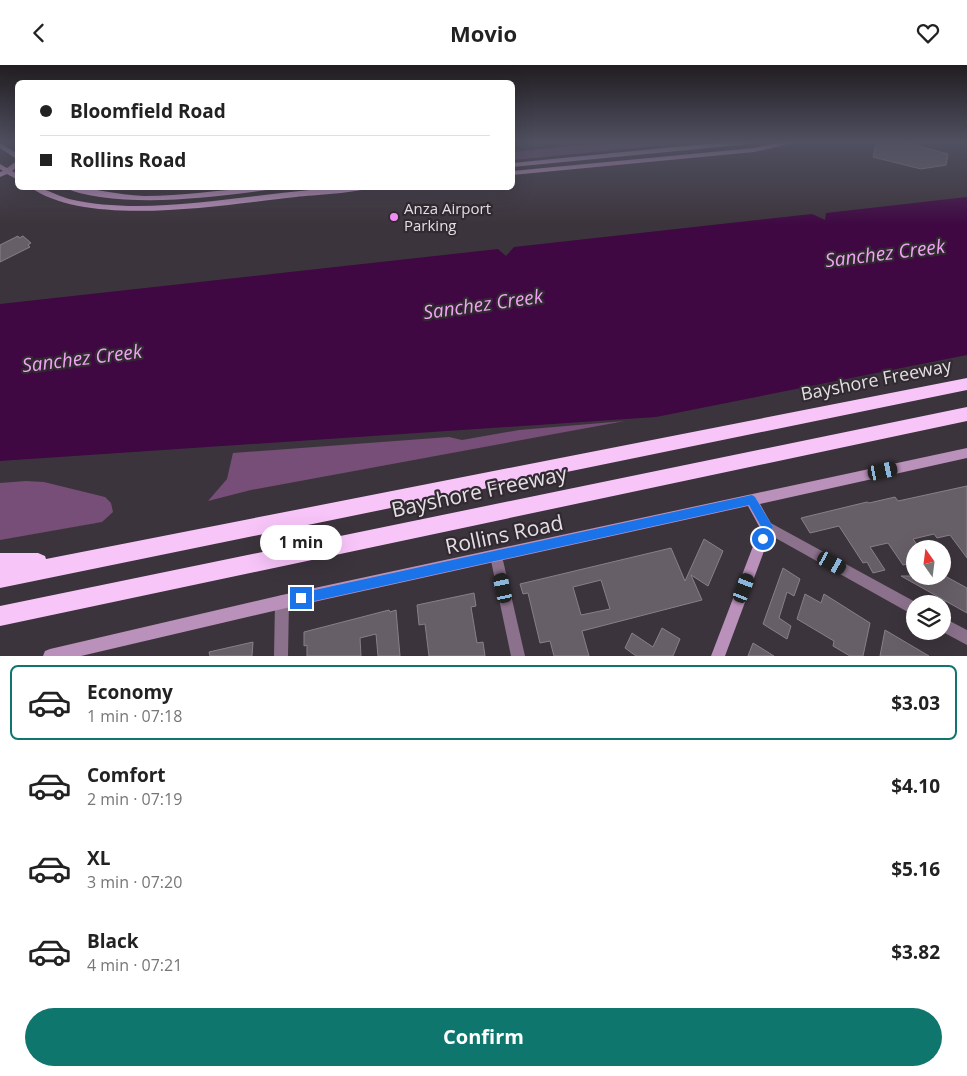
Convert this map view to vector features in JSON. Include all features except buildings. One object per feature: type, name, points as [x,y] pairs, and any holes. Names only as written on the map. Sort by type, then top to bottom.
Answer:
[{"type":"highway","name":"Bayshore Freeway","points":[[0,578],[967,384]]},
{"type":"highway","name":"Bayshore Freeway","points":[[0,615],[967,414]]},
{"type":"highway","points":[[0,563],[70,564]]},
{"type":"main road","points":[[2,170],[15,176]]},
{"type":"main road","points":[[515,173],[553,170]]},
{"type":"main road","points":[[41,190],[69,201],[136,208],[164,207],[318,190]]},
{"type":"main road","points":[[78,190],[98,195],[142,199],[242,190]]},
{"type":"main road","points":[[136,208],[142,199]]},
{"type":"main road","name":"Rollins Road","points":[[50,656],[282,602],[967,453]]},
{"type":"main road","points":[[718,656],[768,527],[752,500]]},
{"type":"street","points":[[768,527],[906,604]]},
{"type":"street","points":[[496,556],[518,656]]},
{"type":"street","points":[[281,656],[282,602]]},
{"type":"street","points":[[951,629],[967,638]]},
{"type":"shaded area","points":[[625,421],[251,490],[208,501],[227,479],[233,453],[449,437],[462,440],[519,430]]},
{"type":"shaded area","points":[[44,482],[105,497],[111,503],[113,512],[102,522],[0,540],[0,483]]},
{"type":"water","name":"Sanchez Creek","points":[[967,197],[967,355],[656,417],[0,461],[0,304],[498,249],[506,256],[514,247],[812,214],[825,220],[826,213]]},
{"type":"place","name":"Anza Airport Parking","points":[[394,217]]},
{"type":"route","points":[[301,598],[752,500],[768,527],[763,539]]}]
